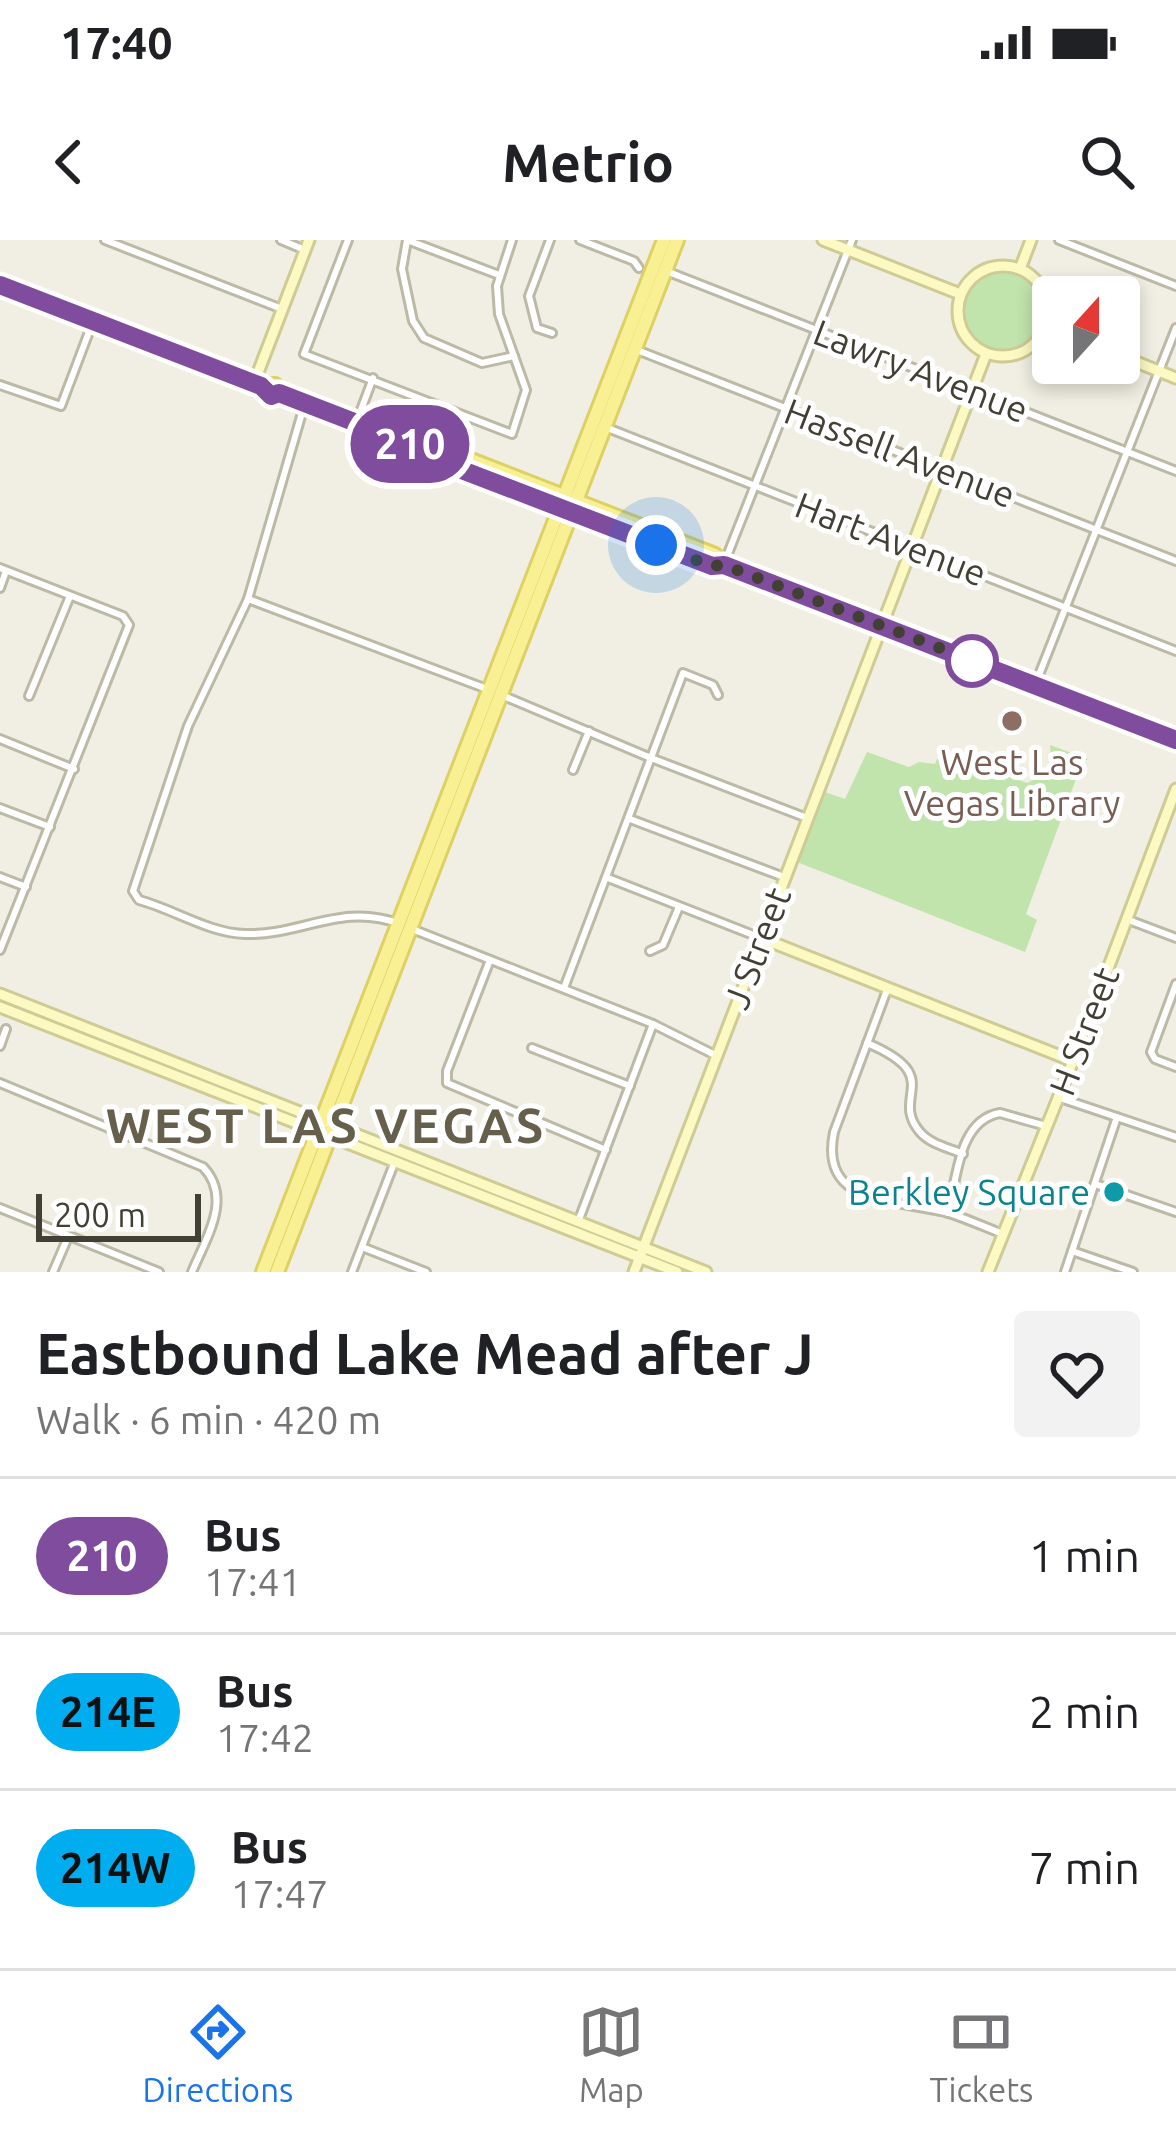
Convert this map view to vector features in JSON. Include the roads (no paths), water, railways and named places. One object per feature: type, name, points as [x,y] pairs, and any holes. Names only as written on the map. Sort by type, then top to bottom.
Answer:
[{"type":"main road","points":[[263,1272],[326,1127],[496,693],[520,613],[605,427],[664,240]]},
{"type":"main road","points":[[496,693],[518,651],[604,392],[677,240]]},
{"type":"main road","points":[[0,286],[258,385],[275,385],[279,393],[447,458],[458,455],[656,545],[712,566],[724,565],[1176,740]]},
{"type":"main road","points":[[604,392],[605,427]]},
{"type":"main road","points":[[568,504],[683,542],[716,555],[724,565]]},
{"type":"main road","points":[[656,545],[683,542]]},
{"type":"main road","points":[[518,651],[520,613]]},
{"type":"main road","points":[[277,1272],[326,1127]]},
{"type":"street","points":[[105,240],[282,309]]},
{"type":"street","points":[[258,385],[307,245],[280,240]]},
{"type":"street","points":[[348,240],[304,354],[512,434],[526,398],[499,314],[499,275],[512,240]]},
{"type":"street","points":[[499,275],[406,240],[402,269],[413,322],[424,338],[482,363],[514,356]]},
{"type":"street","points":[[550,240],[529,296],[537,328],[552,333]]},
{"type":"street","points":[[580,240],[634,261],[639,268]]},
{"type":"street","points":[[824,240],[850,245],[961,294]]},
{"type":"street","points":[[1020,268],[1031,240]]},
{"type":"street","points":[[1059,240],[1176,286]]},
{"type":"street","points":[[724,565],[850,245]]},
{"type":"street","points":[[1032,278],[1020,268],[991,267],[978,273],[961,294],[957,317],[974,347],[986,354],[1014,356],[1032,346]]},
{"type":"street","name":"Lawry Avenue","points":[[666,271],[1176,471]]},
{"type":"street","points":[[0,385],[61,406],[93,321]]},
{"type":"street","points":[[1035,685],[1176,328]]},
{"type":"street","name":"Hassell Avenue","points":[[629,347],[1176,561]]},
{"type":"street","name":"J Street","points":[[634,1272],[986,354]]},
{"type":"street","points":[[1140,364],[1176,378]]},
{"type":"street","points":[[356,423],[373,379]]},
{"type":"street","points":[[305,403],[248,599],[188,726],[134,895],[242,934],[365,914],[653,1024],[716,1055]]},
{"type":"street","name":"Hart Avenue","points":[[605,427],[1176,651]]},
{"type":"street","points":[[0,588],[3,570],[127,618],[128,628],[1,950]]},
{"type":"street","points":[[29,696],[70,596]]},
{"type":"street","points":[[248,599],[807,818]]},
{"type":"street","points":[[564,989],[683,673],[713,685],[718,694]]},
{"type":"street","points":[[573,770],[589,731]]},
{"type":"street","points":[[0,740],[74,769]]},
{"type":"street","name":"H Street","points":[[988,1272],[1176,789]]},
{"type":"street","points":[[0,808],[50,827]]},
{"type":"street","points":[[630,818],[784,877]]},
{"type":"street","points":[[607,877],[1073,1061]]},
{"type":"street","points":[[0,878],[26,887]]},
{"type":"street","points":[[650,951],[663,945],[679,907]]},
{"type":"street","points":[[1126,919],[1176,938]]},
{"type":"street","points":[[490,960],[447,1072],[447,1083],[606,1150]]},
{"type":"street","points":[[1176,984],[1152,1056],[1176,1067]]},
{"type":"street","points":[[888,989],[832,1141],[837,1172],[862,1196],[949,1213],[1003,1234]]},
{"type":"street","points":[[0,994],[61,1024],[326,1127],[434,1163],[491,1192]]},
{"type":"street","points":[[0,1007],[61,1024]]},
{"type":"street","points":[[577,1226],[653,1024]]},
{"type":"street","points":[[0,1046],[6,1029]]},
{"type":"street","points":[[867,1043],[895,1055],[910,1074],[912,1116],[920,1132],[963,1154]]},
{"type":"street","points":[[532,1048],[630,1087]]},
{"type":"street","points":[[0,1083],[194,1161],[214,1180],[217,1211],[192,1272]]},
{"type":"street","points":[[1059,1097],[1176,1137]]},
{"type":"street","points":[[949,1213],[968,1135],[988,1115],[1012,1114],[1047,1126]]},
{"type":"street","points":[[1065,1272],[1117,1117]]},
{"type":"street","points":[[326,1127],[395,1161],[706,1272]]},
{"type":"street","points":[[395,1161],[434,1163]]},
{"type":"street","points":[[352,1272],[395,1161]]},
{"type":"street","points":[[1094,1184],[1176,1212]]},
{"type":"street","points":[[0,1208],[159,1272]]},
{"type":"street","points":[[53,1272],[68,1235]]},
{"type":"street","points":[[362,1247],[426,1272]]},
{"type":"street","points":[[641,1251],[677,1272]]},
{"type":"street","points":[[1072,1252],[1133,1272]]},
{"type":"place","name":"West Las Vegas Library","points":[[1012,721]]},
{"type":"place","name":"Berkley Square","points":[[1114,1192]]},
{"type":"district","name":"WEST LAS VEGAS","points":[[326,1126]]}]
